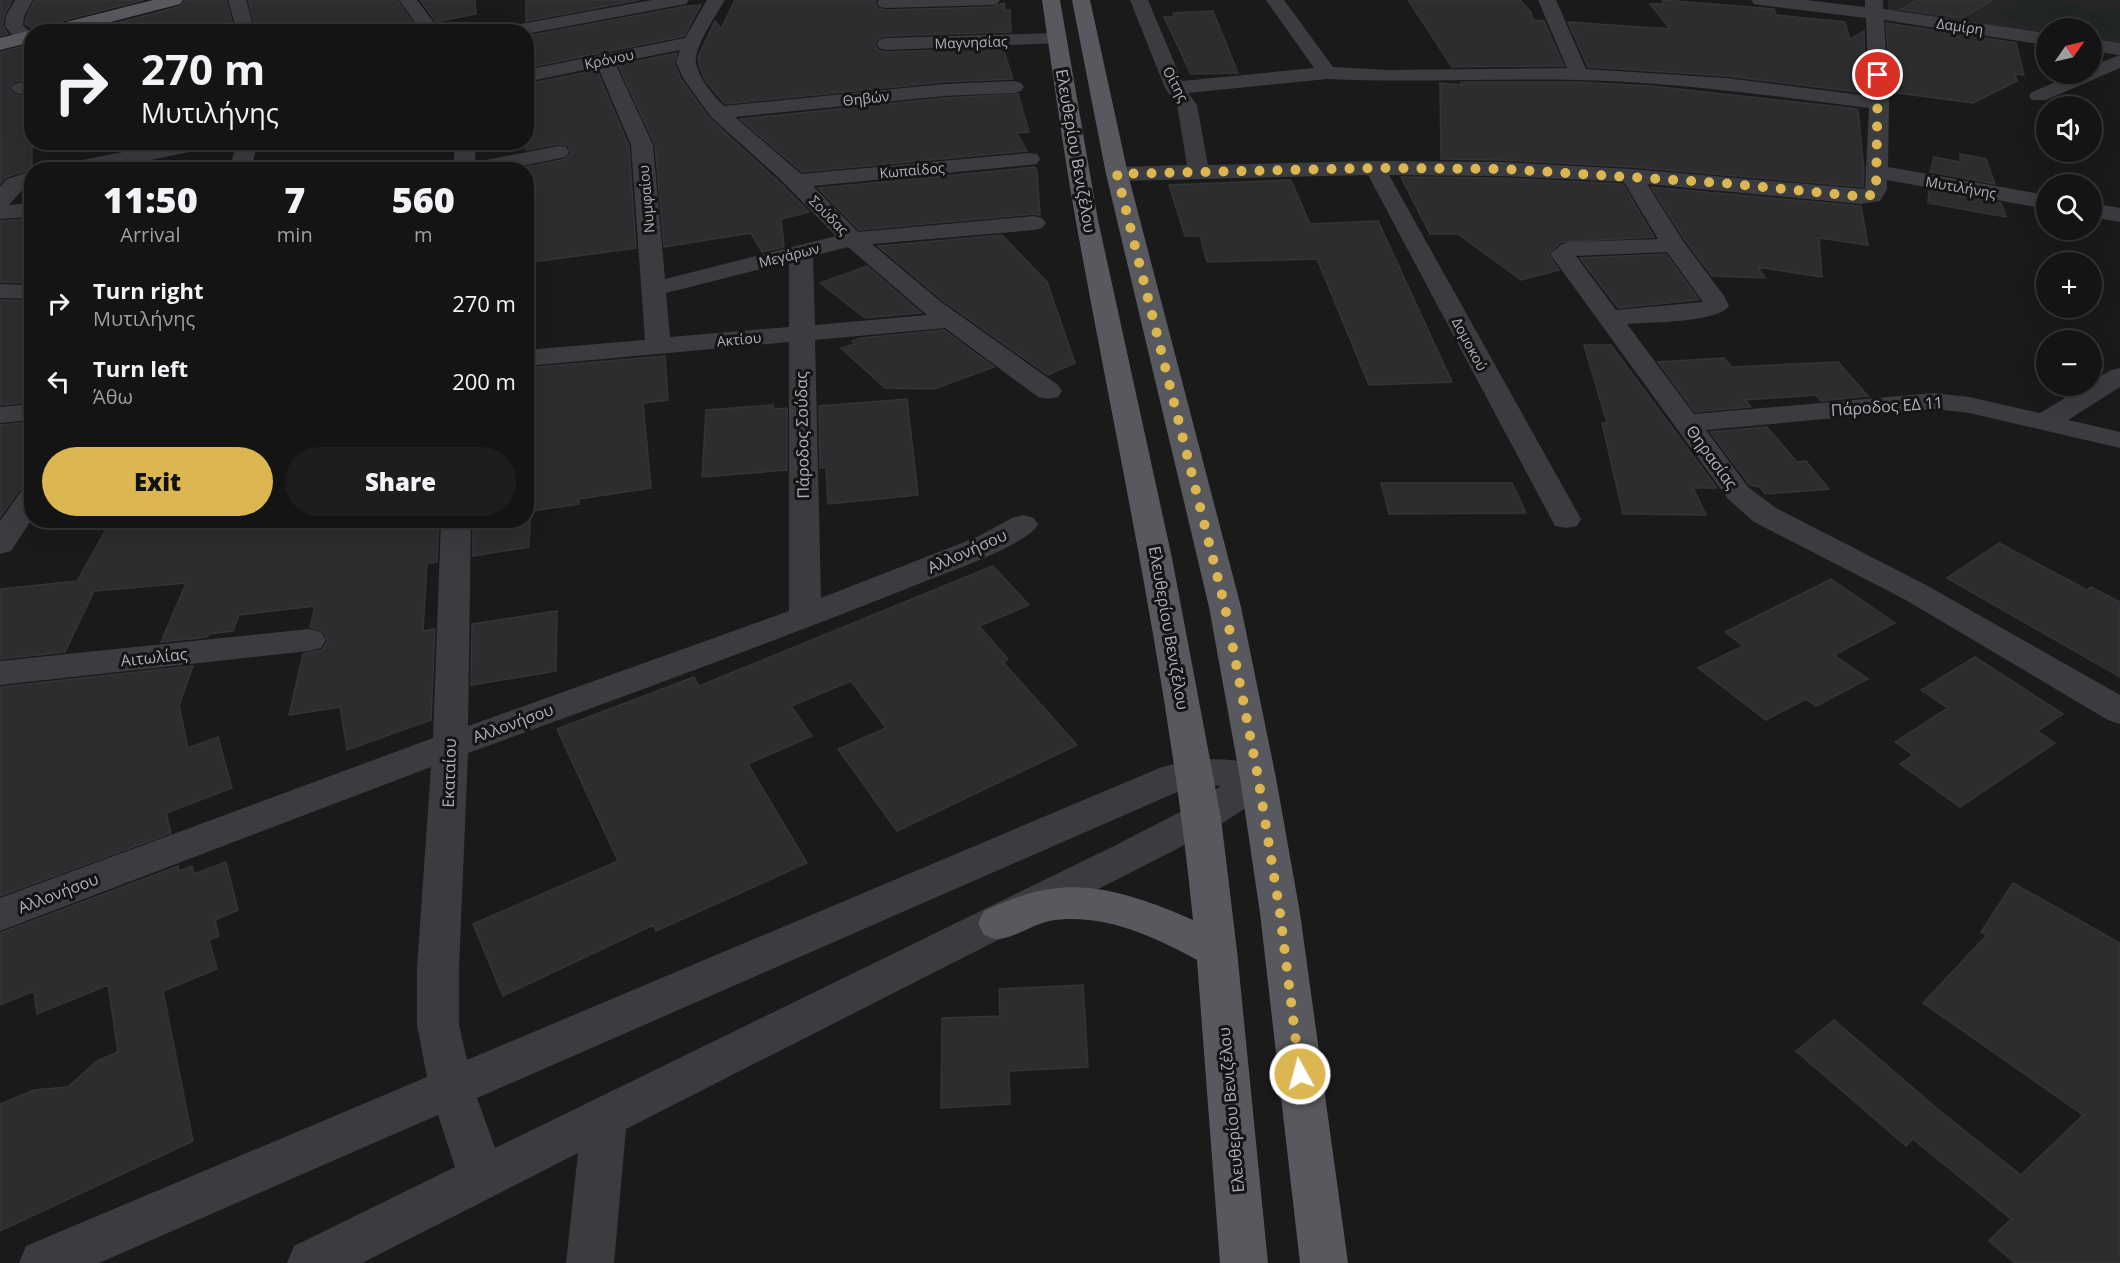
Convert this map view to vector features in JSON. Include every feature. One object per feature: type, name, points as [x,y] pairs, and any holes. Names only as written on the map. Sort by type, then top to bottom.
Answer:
[{"type":"main road","name":"Ελευθερίου Βενιζέλου","points":[[1051,0],[1087,220],[1156,558],[1195,771],[1217,951],[1244,1263]]},
{"type":"main road","name":"Ελευθερίου Βενιζέλου","points":[[1081,0],[1117,174],[1225,607],[1258,777],[1280,913],[1324,1263]]},
{"type":"main road","points":[[77,24],[162,1]]},
{"type":"main road","points":[[0,44],[24,38]]},
{"type":"main road","points":[[998,923],[1042,907],[1082,904],[1112,908],[1139,917],[1184,934],[1217,951]]},
{"type":"street","points":[[24,0],[15,16],[14,26],[24,34]]},
{"type":"street","points":[[237,0],[244,24]]},
{"type":"street","points":[[408,0],[426,24]]},
{"type":"street","name":"Σούδας","points":[[717,0],[687,54],[688,68],[718,113],[796,181],[881,265],[1048,391]]},
{"type":"street","points":[[883,96],[886,2],[991,0]]},
{"type":"street","name":"Οίτης","points":[[1139,0],[1175,88],[1187,105],[1199,172]]},
{"type":"street","points":[[1275,0],[1327,73]]},
{"type":"street","points":[[1547,0],[1579,74]]},
{"type":"street","name":"Δαμίρη","points":[[1760,0],[1873,7],[2036,37]]},
{"type":"street","points":[[531,24],[556,15],[671,1]]},
{"type":"street","points":[[1117,174],[1375,168],[1503,169],[1632,176],[1861,197],[1872,196],[1876,189],[1879,103],[1873,7]]},
{"type":"street","name":"Μαγνησίας","points":[[886,44],[1056,39]]},
{"type":"street","name":"Κρόνου","points":[[534,74],[692,42]]},
{"type":"street","points":[[2102,47],[2120,49]]},
{"type":"street","name":"Νυμφαίου","points":[[604,60],[640,136],[658,346]]},
{"type":"street","points":[[2039,96],[2120,62]]},
{"type":"street","points":[[1175,88],[1327,73],[1388,76],[1579,74],[1746,86],[1879,103]]},
{"type":"street","name":"Θηβών","points":[[718,113],[944,90],[1014,87]]},
{"type":"street","points":[[108,162],[168,150]]},
{"type":"street","points":[[506,162],[558,152]]},
{"type":"street","name":"Κωπαίδος","points":[[796,181],[1029,159]]},
{"type":"street","name":"Δομοκού","points":[[1375,168],[1566,519]]},
{"type":"street","name":"Μυτιλήνης","points":[[1877,172],[2036,200]]},
{"type":"street","points":[[1608,318],[1710,309],[1716,306],[1715,301],[1646,203],[1632,176]]},
{"type":"street","points":[[0,201],[15,184],[24,180]]},
{"type":"street","points":[[0,212],[24,210]]},
{"type":"street","points":[[2102,212],[2120,215]]},
{"type":"street","name":"Μεγάρων","points":[[654,289],[853,239],[1034,223]]},
{"type":"street","name":"Θηρασίας","points":[[1674,245],[1564,251],[1562,254],[1738,493],[1765,515],[1915,592],[2120,711]]},
{"type":"street","name":"Πάροδος Σούδας","points":[[801,252],[805,617]]},
{"type":"street","points":[[0,291],[24,292]]},
{"type":"street","name":"Ακτίου","points":[[534,357],[952,320]]},
{"type":"street","points":[[2046,421],[2120,376]]},
{"type":"street","name":"Πάροδος ΕΔ 11","points":[[1687,423],[1934,401],[1969,405],[2046,421],[2120,440]]},
{"type":"street","points":[[0,415],[24,413]]},
{"type":"street","name":"Αλλονήσου","points":[[0,915],[450,746],[805,617],[978,549],[1023,525]]},
{"type":"street","name":"Εκαταίου","points":[[456,528],[446,853],[438,968],[438,1025],[451,1088],[482,1178]]},
{"type":"street","name":"Αιτωλίας","points":[[0,673],[309,640]]},
{"type":"street","points":[[43,1263],[1175,777],[1195,771],[1223,770],[1258,777]]},
{"type":"street","points":[[310,1263],[998,923],[1202,818],[1226,803],[1258,777]]},
{"type":"street","points":[[590,1263],[604,1119]]},
{"type":"shaded area","points":[[1888,0],[2120,0],[2120,44],[2102,42],[2102,18],[2036,18],[2036,32],[1888,10]]},
{"type":"shaded area","points":[[2025,0],[2055,0],[2088,9],[2071,18],[2036,18],[2036,26],[1996,15]]},
{"type":"shaded area","points":[[2100,7],[2120,12],[2120,34],[2111,40],[2102,37],[2102,18],[2080,18]]},
{"type":"building","points":[[0,0],[12,0],[4,16],[3,26],[8,34],[0,36]]},
{"type":"building","points":[[35,0],[144,0],[49,24],[25,24]]},
{"type":"building","points":[[185,0],[226,0],[233,24],[113,24],[181,6]]},
{"type":"building","points":[[248,0],[397,0],[414,24],[255,24]]},
{"type":"building","points":[[420,0],[475,0],[476,14],[436,22]]},
{"type":"building","points":[[526,0],[639,0],[526,21]]},
{"type":"building","points":[[735,0],[876,0],[878,8],[886,10],[991,7],[1004,3],[1005,10],[1010,10],[1011,32],[886,36],[877,39],[875,45],[878,50],[886,52],[1003,48],[1013,79],[944,82],[725,104],[705,80],[698,57],[715,21],[721,29]]},
{"type":"building","points":[[1408,0],[1520,0],[1531,12],[1533,20],[1544,21],[1564,66],[1452,67]]},
{"type":"building","points":[[1662,0],[1774,9],[1776,15],[1845,22],[1850,39],[1864,31],[1866,88],[1856,87],[1857,92],[1726,76],[1588,67],[1568,22],[1670,29],[1650,4],[1664,4]]},
{"type":"building","points":[[1917,0],[1993,0],[1962,18],[1901,9]]},
{"type":"building","points":[[701,5],[684,36],[534,66],[534,35]]},
{"type":"building","points":[[1213,11],[1238,73],[1191,74],[1164,17],[1175,17],[1173,13]]},
{"type":"building","points":[[1886,23],[2016,43],[2024,75],[2015,74],[2017,81],[1973,103],[1891,92]]},
{"type":"building","points":[[24,46],[24,80],[14,82],[9,88],[12,93],[24,95],[24,150],[32,150],[32,162],[24,162],[24,171],[6,177],[0,184],[0,52]]},
{"type":"building","points":[[677,53],[674,63],[681,79],[709,118],[809,212],[781,219],[784,247],[762,252],[751,233],[664,247],[655,145],[618,65]]},
{"type":"building","points":[[597,70],[629,146],[636,248],[534,262],[534,165],[566,159],[571,153],[568,146],[558,144],[534,148],[534,82]]},
{"type":"building","points":[[1461,82],[1578,82],[1651,86],[1858,109],[1864,170],[1863,187],[1632,167],[1441,159],[1440,83],[1463,85]]},
{"type":"building","points":[[1018,94],[1029,132],[1017,133],[1027,151],[802,172],[740,119],[944,98]]},
{"type":"building","points":[[1960,154],[1986,159],[1995,184],[1930,172],[1934,157],[1960,162]]},
{"type":"building","points":[[1035,167],[1040,215],[859,230],[818,188]]},
{"type":"building","points":[[1401,177],[1503,178],[1623,184],[1654,237],[1561,242],[1548,254],[1559,270],[1521,280],[1458,234],[1430,234]]},
{"type":"building","points":[[1291,180],[1310,224],[1378,221],[1452,382],[1369,385],[1317,259],[1207,262],[1200,236],[1185,236],[1169,185]]},
{"type":"building","points":[[1651,187],[1861,206],[1868,245],[1819,238],[1822,277],[1758,267],[1765,278],[1712,276],[1685,240]]},
{"type":"building","points":[[1929,190],[2001,203],[2006,217],[1928,203]]},
{"type":"building","points":[[24,220],[24,283],[0,282],[0,221]]},
{"type":"building","points":[[1002,235],[1047,282],[1075,363],[1048,375],[942,300],[878,246]]},
{"type":"building","points":[[1666,254],[1699,300],[1618,308],[1580,258]]},
{"type":"building","points":[[867,266],[921,313],[865,318],[820,283]]},
{"type":"building","points":[[0,300],[24,301],[24,403],[0,405]]},
{"type":"building","points":[[944,330],[994,367],[934,389],[885,388],[841,348],[855,344],[852,341],[861,338]]},
{"type":"building","points":[[1584,345],[1611,345],[1717,488],[1693,488],[1706,515],[1623,514],[1602,423],[1607,423]]},
{"type":"building","points":[[665,356],[668,400],[643,403],[651,488],[579,499],[579,504],[534,511],[534,367]]},
{"type":"building","points":[[1724,358],[1732,367],[1838,362],[1868,396],[1821,401],[1816,395],[1745,400],[1751,407],[1695,412],[1658,362]]},
{"type":"building","points":[[907,399],[918,495],[828,504],[826,467],[820,468],[819,406]]},
{"type":"building","points":[[773,405],[773,409],[787,408],[787,470],[702,477],[706,410]]},
{"type":"building","points":[[24,423],[24,487],[0,517],[0,425]]},
{"type":"building","points":[[1767,427],[1797,462],[1806,461],[1829,489],[1765,494],[1760,487],[1750,485],[1710,432]]},
{"type":"building","points":[[1381,483],[1512,483],[1526,513],[1389,514]]},
{"type":"building","points":[[107,528],[439,528],[437,562],[427,563],[423,631],[435,629],[431,720],[347,750],[340,707],[289,715],[303,654],[322,650],[328,641],[323,631],[310,627],[315,606],[239,615],[233,631],[209,634],[207,637],[161,642],[186,583],[94,591],[65,652],[0,659],[0,589],[77,581]]},
{"type":"building","points":[[473,528],[530,528],[529,547],[473,556]]},
{"type":"building","points":[[1999,543],[2087,590],[2091,587],[2120,602],[2120,677],[1947,578]]},
{"type":"building","points":[[993,566],[1029,605],[979,626],[1008,659],[1003,662],[1077,745],[897,831],[838,749],[886,728],[851,681],[791,706],[812,736],[748,764],[807,863],[656,931],[653,925],[503,996],[473,924],[618,861],[557,729],[694,677],[699,686]]},
{"type":"building","points":[[1831,579],[1895,623],[1834,655],[1868,679],[1816,706],[1806,699],[1766,720],[1698,668],[1743,646],[1725,632]]},
{"type":"building","points":[[557,611],[556,671],[471,685],[472,624]]},
{"type":"building","points":[[1975,657],[2063,714],[2037,731],[2055,743],[1960,807],[1900,764],[1913,755],[1895,742],[1948,708],[1921,690]]},
{"type":"building","points":[[193,666],[179,705],[188,748],[218,737],[232,788],[166,813],[171,833],[0,896],[0,687]]},
{"type":"building","points":[[226,862],[238,910],[215,920],[219,936],[209,940],[217,969],[163,991],[193,1141],[0,1231],[0,1104],[34,1090],[68,1087],[97,1061],[118,1052],[108,985],[37,1014],[34,991],[0,1005],[0,933],[178,866],[179,871],[192,866],[194,874]]},
{"type":"building","points":[[2013,883],[2120,943],[2120,1263],[2015,1263],[1989,1241],[2011,1219],[1913,1139],[1906,1146],[1796,1051],[1834,1020],[1941,1112],[2021,1175],[2083,1115],[1923,1003],[1987,935],[1981,932]]},
{"type":"building","points":[[1083,985],[1088,1067],[1009,1071],[1010,1104],[941,1108],[942,1018],[1000,1016],[999,989]]},
{"type":"route","points":[[1300,1074],[1280,913],[1258,777],[1225,607],[1158,346],[1117,174],[1375,168],[1503,169],[1722,183],[1865,197],[1872,196],[1876,189],[1878,75]]}]
